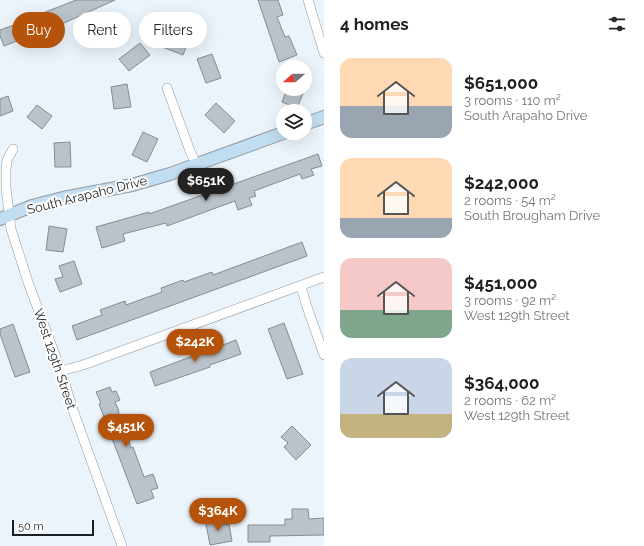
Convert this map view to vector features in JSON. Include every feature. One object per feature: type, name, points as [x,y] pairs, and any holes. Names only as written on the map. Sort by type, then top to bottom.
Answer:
[{"type":"street","points":[[308,0],[324,53]]},
{"type":"street","points":[[167,88],[196,164]]},
{"type":"street","points":[[312,121],[324,117]]},
{"type":"street","name":"South Arapaho Drive","points":[[5,217],[32,206],[63,198],[132,185],[170,174],[276,135]]},
{"type":"street","name":"West 129th Street","points":[[13,149],[7,160],[5,217],[11,229],[28,282],[61,371],[76,418],[122,546]]},
{"type":"street","points":[[61,371],[83,365],[324,277]]},
{"type":"street","points":[[301,286],[324,355]]},
{"type":"building","points":[[76,0],[115,0],[88,12],[73,12],[73,19],[65,23],[65,12],[45,12]]},
{"type":"building","points":[[258,0],[278,0],[283,15],[277,17],[285,37],[289,36],[297,55],[284,60],[278,60]]},
{"type":"building","points":[[12,26],[12,43],[4,46],[0,36],[0,30]]},
{"type":"building","points":[[139,44],[139,48],[144,48],[150,55],[129,71],[119,59]]},
{"type":"building","points":[[165,48],[186,48],[183,55]]},
{"type":"building","points":[[212,54],[221,78],[206,83],[197,59]]},
{"type":"building","points":[[127,84],[131,107],[114,109],[111,87]]},
{"type":"building","points":[[8,96],[13,111],[0,116],[0,99]]},
{"type":"building","points":[[284,96],[302,96],[299,104],[287,104],[282,102]]},
{"type":"building","points":[[216,103],[235,121],[224,133],[205,115]]},
{"type":"building","points":[[37,105],[52,116],[42,129],[27,117]]},
{"type":"building","points":[[143,132],[158,139],[147,162],[132,155]]},
{"type":"building","points":[[70,142],[71,167],[55,167],[54,143]]},
{"type":"building","points":[[318,154],[322,166],[311,169],[314,175],[302,179],[300,174],[254,191],[256,196],[249,198],[252,205],[238,210],[235,201],[167,226],[166,223],[123,234],[125,241],[102,248],[96,227],[149,212],[149,214]]},
{"type":"building","points":[[49,226],[67,229],[63,252],[46,250]]},
{"type":"building","points":[[302,242],[307,256],[77,340],[72,326],[102,315],[100,310],[125,301],[126,305],[162,292],[161,288],[183,280],[184,282],[212,272],[213,275]]},
{"type":"building","points":[[74,261],[82,284],[60,292],[55,279],[63,277],[59,266]]},
{"type":"building","points":[[284,323],[303,374],[287,379],[268,329]]},
{"type":"building","points":[[13,324],[30,372],[15,377],[0,334],[0,329]]},
{"type":"building","points":[[236,340],[241,354],[210,365],[210,367],[155,386],[150,372]]},
{"type":"building","points":[[110,387],[112,392],[116,391],[120,400],[115,402],[131,448],[133,447],[144,477],[153,474],[158,488],[151,490],[154,498],[137,504],[99,404],[101,403],[96,392]]},
{"type":"building","points":[[292,426],[311,445],[296,460],[284,447],[288,443],[281,437]]},
{"type":"building","points":[[292,509],[308,509],[309,519],[324,518],[324,535],[270,536],[270,542],[248,542],[248,525],[285,525],[285,519],[292,519]]},
{"type":"building","points":[[215,517],[216,526],[229,524],[232,541],[210,545],[205,519]]}]
